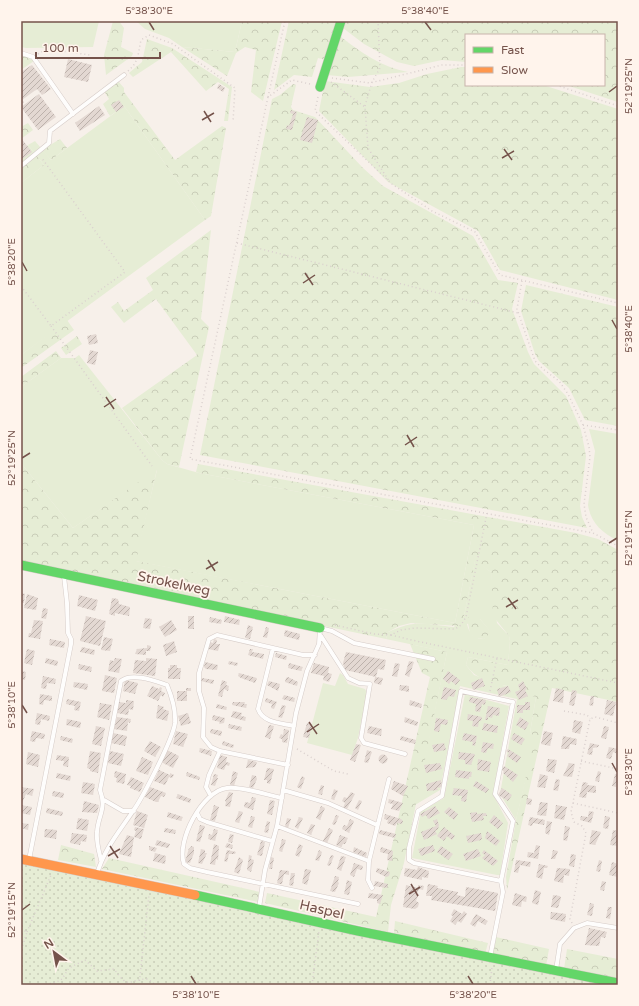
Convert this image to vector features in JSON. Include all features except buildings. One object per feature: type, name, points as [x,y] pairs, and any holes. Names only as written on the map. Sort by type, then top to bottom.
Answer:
[{"type":"street","points":[[320,87],[341,21]]},
{"type":"street","name":"Strokelweg","points":[[21,565],[321,632]]},
{"type":"street","name":"Haspel","points":[[25,860],[259,908],[320,923],[491,959],[618,983]]},
{"type":"lane","points":[[21,53],[33,57],[73,114]]},
{"type":"lane","points":[[21,166],[49,143],[50,131],[124,75]]},
{"type":"lane","points":[[25,860],[71,644],[71,639],[68,632],[68,603],[63,574]]},
{"type":"lane","points":[[321,632],[332,630],[354,643],[433,659]]},
{"type":"lane","points":[[259,908],[284,790],[294,726],[307,671],[315,655],[321,632]]},
{"type":"lane","points":[[321,632],[348,678],[359,683],[370,684],[360,738],[364,743],[405,754]]},
{"type":"lane","points":[[288,764],[220,751],[211,747],[203,737],[204,708],[199,691],[199,672],[209,638],[217,635],[303,655],[315,655]]},
{"type":"lane","points":[[273,648],[258,709],[260,716],[266,720],[294,726]]},
{"type":"lane","points":[[97,874],[101,860],[109,844],[134,811],[175,724],[174,703],[167,685],[138,678],[125,678],[121,681],[100,790],[104,800],[103,811],[97,831],[97,845],[101,860]]},
{"type":"lane","points":[[491,959],[503,892],[501,881],[513,821],[496,794],[513,702],[461,691],[442,796],[418,812],[409,848],[409,860],[414,863],[501,881]]},
{"type":"lane","points":[[211,796],[206,787],[209,775],[220,751]]},
{"type":"lane","points":[[372,888],[368,880],[369,861],[390,779]]},
{"type":"lane","points":[[282,798],[237,788],[226,788],[211,796],[196,813],[190,824],[183,845],[182,859],[184,864],[190,868],[358,904]]},
{"type":"lane","points":[[284,790],[328,803],[377,825]]},
{"type":"lane","points":[[104,800],[123,811],[134,811]]},
{"type":"lane","points":[[196,813],[200,819],[207,822],[272,841]]},
{"type":"lane","points":[[277,826],[369,861]]},
{"type":"lane","points":[[556,971],[560,944],[574,928],[587,923],[618,928]]},
{"type":"path","points":[[285,21],[190,459],[593,533],[618,546]]},
{"type":"path","points":[[378,21],[380,68],[372,82],[365,107],[368,148],[392,184]]},
{"type":"path","points":[[124,75],[135,66],[140,56],[142,40],[149,35],[173,44],[236,88],[233,122]]},
{"type":"path","points":[[33,57],[47,49],[90,55]]},
{"type":"path","points":[[323,76],[372,82],[442,66],[465,65]]},
{"type":"path","points":[[323,76],[365,107]]},
{"type":"path","points":[[268,97],[292,80],[320,87],[315,112],[392,184],[432,211],[475,232],[500,275],[618,303]]},
{"type":"path","points":[[559,86],[618,106]]},
{"type":"path","points":[[38,152],[125,272],[51,326]]},
{"type":"path","points":[[237,243],[518,313]]},
{"type":"path","points":[[522,280],[517,309],[535,361],[559,381],[568,394],[583,425],[590,457],[584,504],[586,517],[593,533]]},
{"type":"path","points":[[21,286],[152,466]]},
{"type":"path","points":[[583,425],[618,430]]},
{"type":"path","points":[[391,635],[401,630],[431,627],[450,630],[461,625],[466,617],[487,513]]},
{"type":"path","points":[[321,632],[330,624],[374,634],[391,635],[618,683]]},
{"type":"path","points":[[489,697],[497,658]]},
{"type":"path","points":[[564,711],[587,715],[590,719]]},
{"type":"path","points":[[590,719],[595,717],[618,723]]},
{"type":"path","points":[[574,928],[570,919],[586,833],[584,828],[574,822],[571,817],[590,719]]},
{"type":"path","points":[[292,746],[334,771],[348,774]]},
{"type":"path","points":[[581,762],[618,769]]},
{"type":"path","points":[[573,803],[618,812]]},
{"type":"path","points":[[21,951],[27,932],[55,866]]},
{"type":"path","points":[[139,985],[151,886]]},
{"type":"path","points":[[312,985],[320,923]]},
{"type":"path","points":[[21,929],[27,932]]},
{"type":"path","points":[[490,985],[491,959]]},
{"type":"path","points":[[42,985],[57,982],[62,979],[70,968],[85,960],[97,971],[114,969],[122,980],[127,982],[148,979],[156,985]]},
{"type":"green space","points":[[21,21],[99,21],[93,47],[26,48],[21,47]]},
{"type":"green space","points":[[113,21],[119,21],[124,28],[121,47],[133,53],[132,56],[106,75],[104,55]]},
{"type":"green space","points":[[136,21],[242,21],[235,52],[182,47],[169,38],[145,29]]},
{"type":"green space","points":[[242,21],[282,21],[263,101],[251,92],[256,50],[245,47],[236,53],[227,76],[182,47],[235,52]]},
{"type":"green space","points":[[289,21],[338,21],[326,60],[318,58],[312,77],[294,75],[274,90]]},
{"type":"green space","points":[[346,21],[618,21],[618,102],[569,86],[605,86],[605,34],[465,34],[465,62],[442,60],[414,66],[397,62],[364,44],[343,28]]},
{"type":"green space","points":[[340,36],[356,48],[381,63],[398,70],[408,72],[348,77],[327,75]]},
{"type":"green space","points":[[147,39],[172,48],[232,87],[228,121],[224,121],[229,89],[218,82],[206,91],[171,52],[133,77],[129,73],[142,62]]},
{"type":"green space","points":[[21,53],[34,61],[21,70]]},
{"type":"green space","points":[[465,67],[465,86],[546,86],[618,109],[618,300],[500,270],[478,231],[388,182],[319,111],[325,81],[370,87],[399,83],[427,74]]},
{"type":"green space","points":[[118,81],[124,88],[124,92],[175,160],[222,126],[226,128],[211,216],[205,220],[124,106],[110,116],[103,104],[109,99],[104,91]]},
{"type":"green space","points":[[293,84],[296,85],[291,107],[293,110],[315,117],[363,168],[383,186],[473,236],[498,280],[518,283],[512,309],[528,352],[534,364],[566,396],[581,430],[586,456],[580,506],[582,517],[587,528],[200,455],[272,99],[280,95]]},
{"type":"green space","points":[[124,106],[205,220],[21,355],[21,183],[44,165],[28,145],[35,141],[51,160]]},
{"type":"green space","points":[[28,123],[33,130],[21,139],[21,127]]},
{"type":"green space","points":[[60,139],[67,148],[51,160],[42,150]]},
{"type":"green space","points":[[28,145],[44,165],[21,183],[21,151]]},
{"type":"green space","points":[[211,230],[201,319],[209,327],[179,467],[167,464],[162,460],[122,408],[197,355],[156,299],[124,323],[111,307],[118,302],[124,311],[153,290],[146,278]]},
{"type":"green space","points":[[526,285],[618,307],[618,426],[585,420],[569,388],[539,361],[535,354],[521,311]]},
{"type":"green space","points":[[67,320],[74,330],[21,368],[21,355]]},
{"type":"green space","points":[[77,336],[82,344],[66,355],[61,348]]},
{"type":"green space","points":[[56,351],[61,358],[21,387],[21,377]]},
{"type":"green space","points":[[79,355],[162,460],[167,464],[199,473],[474,525],[455,623],[135,561],[157,470],[73,528],[21,463],[21,387],[61,358],[75,358]]},
{"type":"green space","points":[[589,429],[618,434],[618,541],[598,527],[589,512],[588,505],[595,451]]},
{"type":"green space","points":[[21,463],[73,528],[157,469],[136,561],[455,623],[474,525],[199,473],[196,472],[198,464],[576,533],[598,539],[618,550],[618,702],[552,688],[507,890],[506,877],[516,820],[535,736],[530,733],[536,697],[511,691],[508,686],[484,680],[474,674],[466,665],[468,657],[508,665],[510,641],[509,636],[493,616],[491,572],[475,561],[464,616],[458,626],[411,623],[399,626],[388,632],[386,639],[21,562]]},
{"type":"green space","points":[[475,560],[491,572],[497,623],[509,636],[510,641],[508,665],[468,657],[466,665],[474,675],[536,697],[530,733],[536,736],[516,820],[500,794],[517,699],[460,686],[440,790],[415,805],[447,652],[386,639],[388,632],[406,625],[427,624],[454,627],[464,616]],"holes":[[[480,619],[489,630],[484,639],[477,638],[471,633],[467,624]]]},
{"type":"green space","points":[[475,613],[491,632],[484,639],[475,638],[470,633],[467,619],[471,614]]},
{"type":"green space","points":[[410,644],[447,652],[404,863],[391,905],[388,932],[265,903],[267,893],[376,917],[430,677],[422,673]]},
{"type":"green space","points":[[340,673],[343,675],[348,684],[365,689],[367,693],[358,738],[352,755],[307,743],[323,683],[335,686]]},
{"type":"green space","points":[[465,694],[509,706],[493,794],[508,823],[500,875],[412,858],[421,811],[444,798]]},
{"type":"green space","points":[[61,845],[94,854],[96,867],[58,860]]},
{"type":"green space","points":[[109,858],[260,892],[258,902],[102,869]]},
{"type":"green space","points":[[21,863],[168,893],[388,941],[608,985],[21,985]]},
{"type":"green space","points":[[395,921],[488,943],[485,954],[394,933]]},
{"type":"green space","points":[[496,937],[549,949],[546,966],[491,955]]},
{"type":"green space","points":[[567,949],[618,959],[618,979],[564,969]]},
{"type":"traffic: fast","points":[[320,87],[341,21]]},
{"type":"traffic: fast","points":[[21,565],[320,628]]},
{"type":"traffic: fast","points":[[195,895],[358,931],[618,983]]},
{"type":"traffic: slow","points":[[21,859],[195,895]]}]
